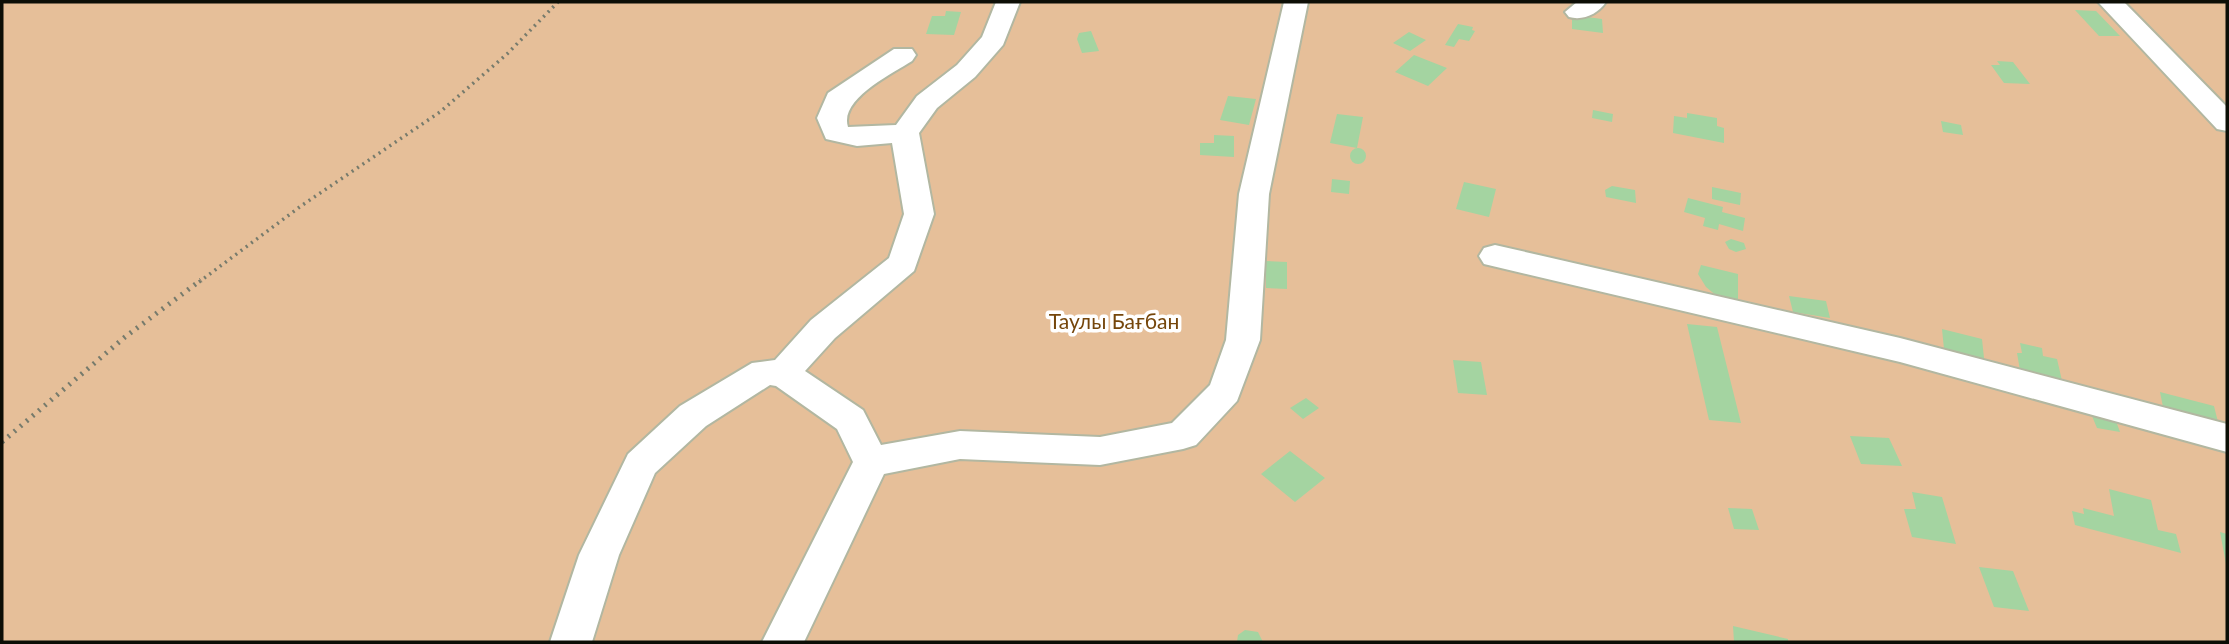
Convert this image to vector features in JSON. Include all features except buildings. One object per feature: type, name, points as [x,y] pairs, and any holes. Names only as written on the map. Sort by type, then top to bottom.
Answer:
[{"type":"street","points":[[783,373],[823,329],[903,263],[919,214],[905,133],[927,103],[966,71],[994,39],[1008,2]]},
{"type":"street","points":[[871,462],[960,445],[1100,451],[1182,436],[1225,392],[1243,340],[1254,194],[1296,2]]},
{"type":"street","points":[[2110,2],[2227,123]]},
{"type":"street","points":[[903,55],[838,99],[831,118],[836,133],[857,137],[905,133]]},
{"type":"street","points":[[1495,256],[1900,350],[2227,438]]},
{"type":"street","points":[[571,642],[599,555],[641,464],[693,416],[764,372],[783,373],[850,420],[871,462]]},
{"type":"street","points":[[783,642],[871,462]]},
{"type":"path","points":[[2,442],[125,337],[301,206],[440,111],[507,54],[558,2]]},
{"type":"green space","name":"Таулы Бағбан","points":[[2,2],[2227,2],[2227,642],[2,642]]}]
